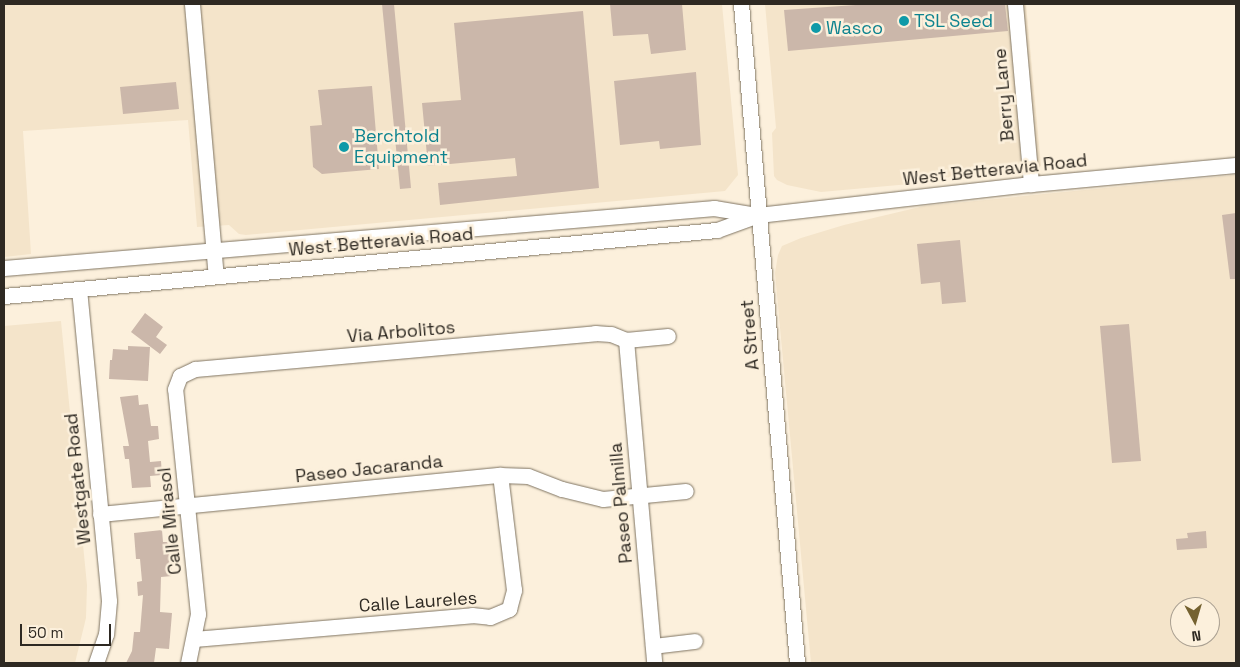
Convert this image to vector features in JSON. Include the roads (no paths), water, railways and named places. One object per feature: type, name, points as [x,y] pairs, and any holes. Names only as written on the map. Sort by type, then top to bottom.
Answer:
[{"type":"street","points":[[192,4],[216,276]]},
{"type":"street","name":"A Street","points":[[741,4],[797,663]]},
{"type":"street","name":"Berry Lane","points":[[1015,4],[1031,184]]},
{"type":"street","name":"West Betteravia Road","points":[[4,296],[716,230],[758,216],[1031,184],[1236,165]]},
{"type":"street","name":"West Betteravia Road","points":[[4,268],[714,208],[758,216]]},
{"type":"street","name":"Westgate Road","points":[[79,289],[109,602],[106,634],[96,663]]},
{"type":"street","name":"Via Arbolitos","points":[[180,376],[195,369],[595,333],[611,334],[626,340]]},
{"type":"street","points":[[626,340],[668,336]]},
{"type":"street","name":"Paseo Palmilla","points":[[626,340],[638,496],[654,663]]},
{"type":"street","name":"Calle Mirasol","points":[[180,376],[175,389],[198,614],[188,663]]},
{"type":"street","name":"Paseo Jacaranda","points":[[100,514],[500,475],[528,476],[562,489],[603,499],[686,491]]},
{"type":"street","name":"Calle Laureles","points":[[194,639],[472,615],[490,617],[509,609],[514,590],[500,475]]},
{"type":"street","points":[[652,646],[695,641]]},
{"type":"place","name":"TSL Seed","points":[[904,21]]},
{"type":"place","name":"Wasco","points":[[816,28]]},
{"type":"place","name":"Berchtold Equipment","points":[[344,147]]}]
